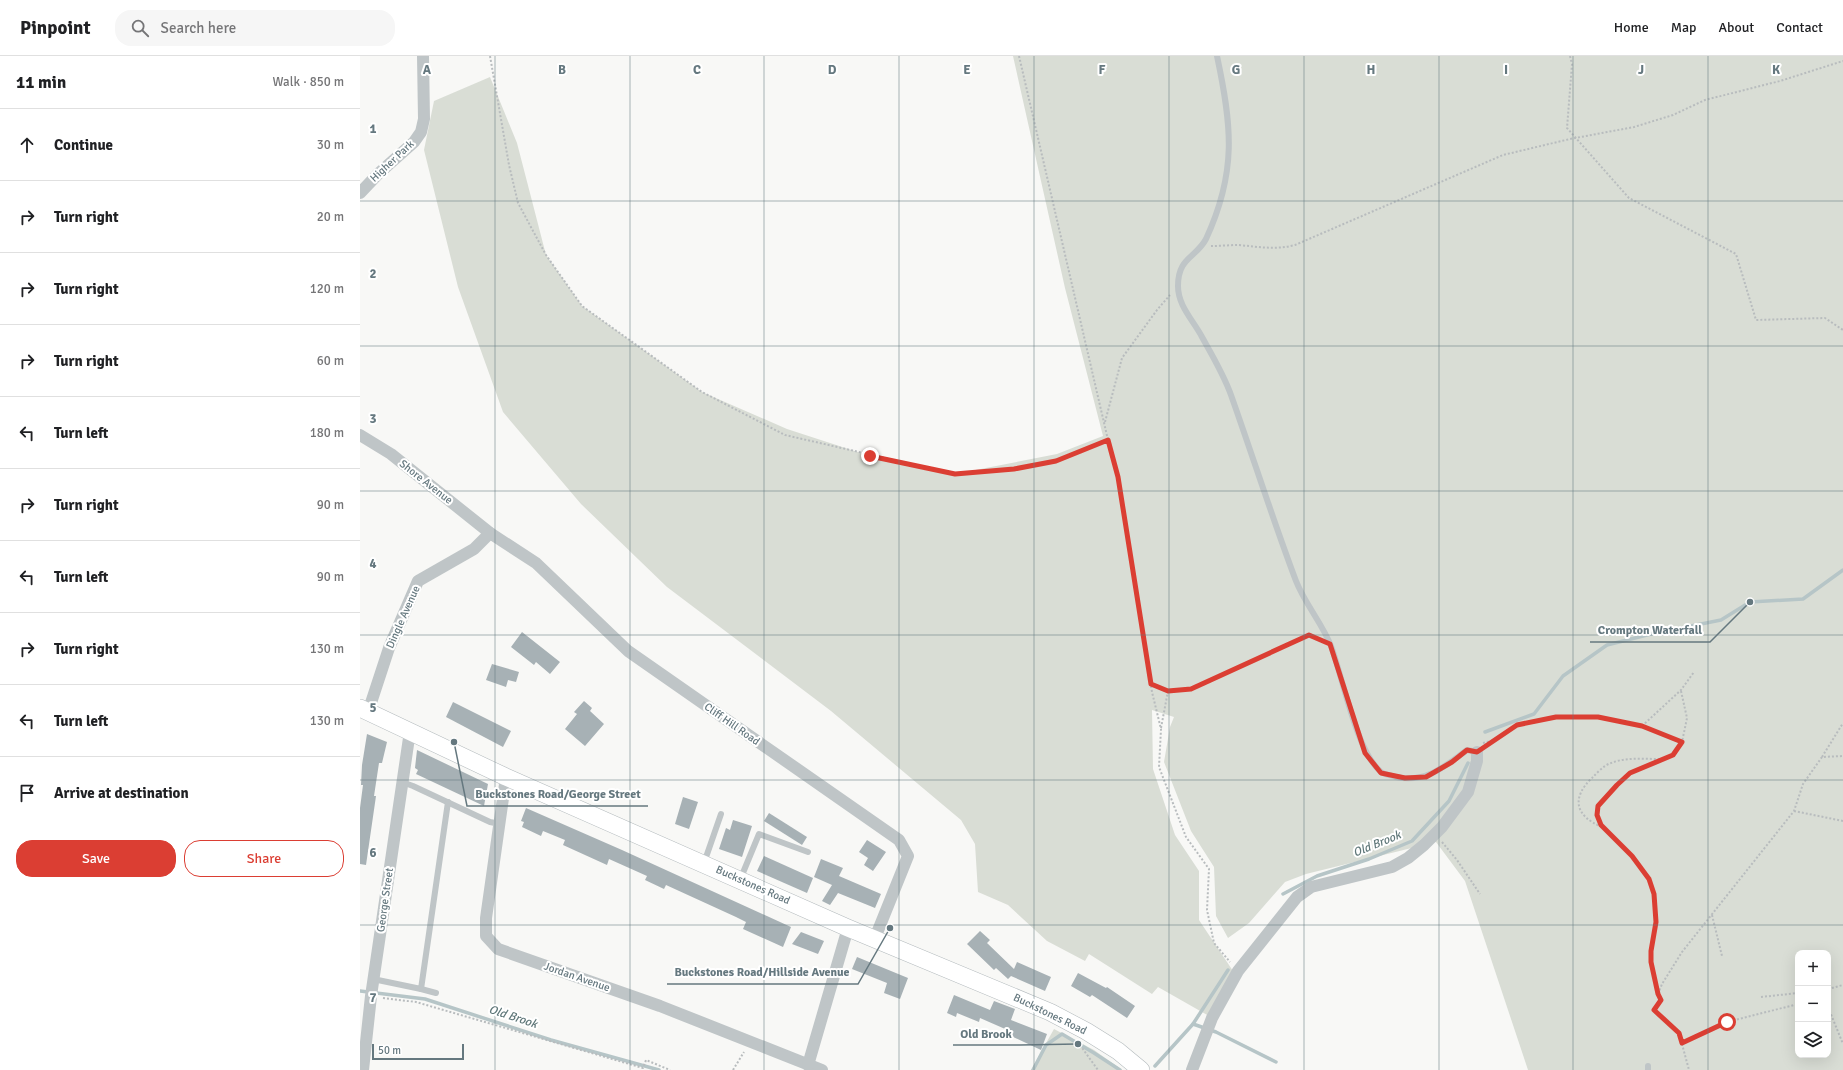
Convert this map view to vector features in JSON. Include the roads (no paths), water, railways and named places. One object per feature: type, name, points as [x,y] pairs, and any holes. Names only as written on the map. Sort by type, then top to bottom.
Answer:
[{"type":"main road","name":"Buckstones Road","points":[[364,710],[506,777],[848,928],[1050,1012],[1086,1031],[1118,1051],[1141,1070]]},
{"type":"street","name":"Higher Park","points":[[360,193],[378,174],[414,142],[421,132],[424,119],[423,56]]},
{"type":"street","name":"Shore Avenue","points":[[360,435],[391,454],[490,533]]},
{"type":"street","name":"Dingle Avenue","points":[[364,710],[418,581],[474,549],[490,533]]},
{"type":"street","name":"Cliff Hill Road","points":[[490,533],[536,563],[628,651],[899,840],[908,856],[875,938]]},
{"type":"street","name":"George Street","points":[[363,1070],[373,980],[410,731]]},
{"type":"street","points":[[1192,1070],[1211,1022],[1238,970],[1297,897],[1311,887],[1392,867],[1408,858],[1442,827],[1468,792],[1477,761],[1477,752]]},
{"type":"street","name":"Jordan Avenue","points":[[506,777],[486,918],[486,936],[498,949],[660,1006],[822,1070]]},
{"type":"street","points":[[808,1065],[848,928]]},
{"type":"lane","points":[[1216,56],[1224,91],[1230,146],[1228,174],[1222,199],[1202,244],[1187,259],[1180,271],[1178,286],[1180,302],[1201,335],[1229,390],[1297,584],[1330,644],[1365,753],[1381,773],[1405,778],[1426,777],[1452,762],[1467,750],[1477,752]]},
{"type":"lane","points":[[402,782],[490,822],[500,824]]},
{"type":"lane","points":[[421,989],[448,802]]},
{"type":"lane","points":[[704,864],[722,814]]},
{"type":"lane","points":[[740,880],[759,834],[808,852]]},
{"type":"lane","points":[[373,980],[436,993]]},
{"type":"waterway","name":"Old Brook","points":[[1485,732],[1534,714],[1563,676],[1607,645],[1651,634],[1721,620],[1750,602],[1803,599],[1843,570]]},
{"type":"waterway","name":"Old Brook","points":[[1283,894],[1317,876],[1369,859],[1412,841],[1449,801],[1468,763]]},
{"type":"waterway","name":"Old Brook","points":[[1155,1066],[1193,1024],[1228,970]]},
{"type":"waterway","name":"Old Brook","points":[[360,991],[425,999],[551,1040],[659,1070]]},
{"type":"waterway","points":[[1193,1024],[1216,1032],[1276,1062]]},
{"type":"waterway","name":"Old Brook","points":[[1033,1070],[1046,1045],[1062,1034],[1120,1070]]},
{"type":"place","name":"Crompton Waterfall","points":[[1750,602]]},
{"type":"place","name":"Buckstones Road/George Street","points":[[454,742]]},
{"type":"place","name":"Buckstones Road/Hillside Avenue","points":[[890,928]]},
{"type":"place","name":"Old Brook","points":[[1078,1044]]}]
